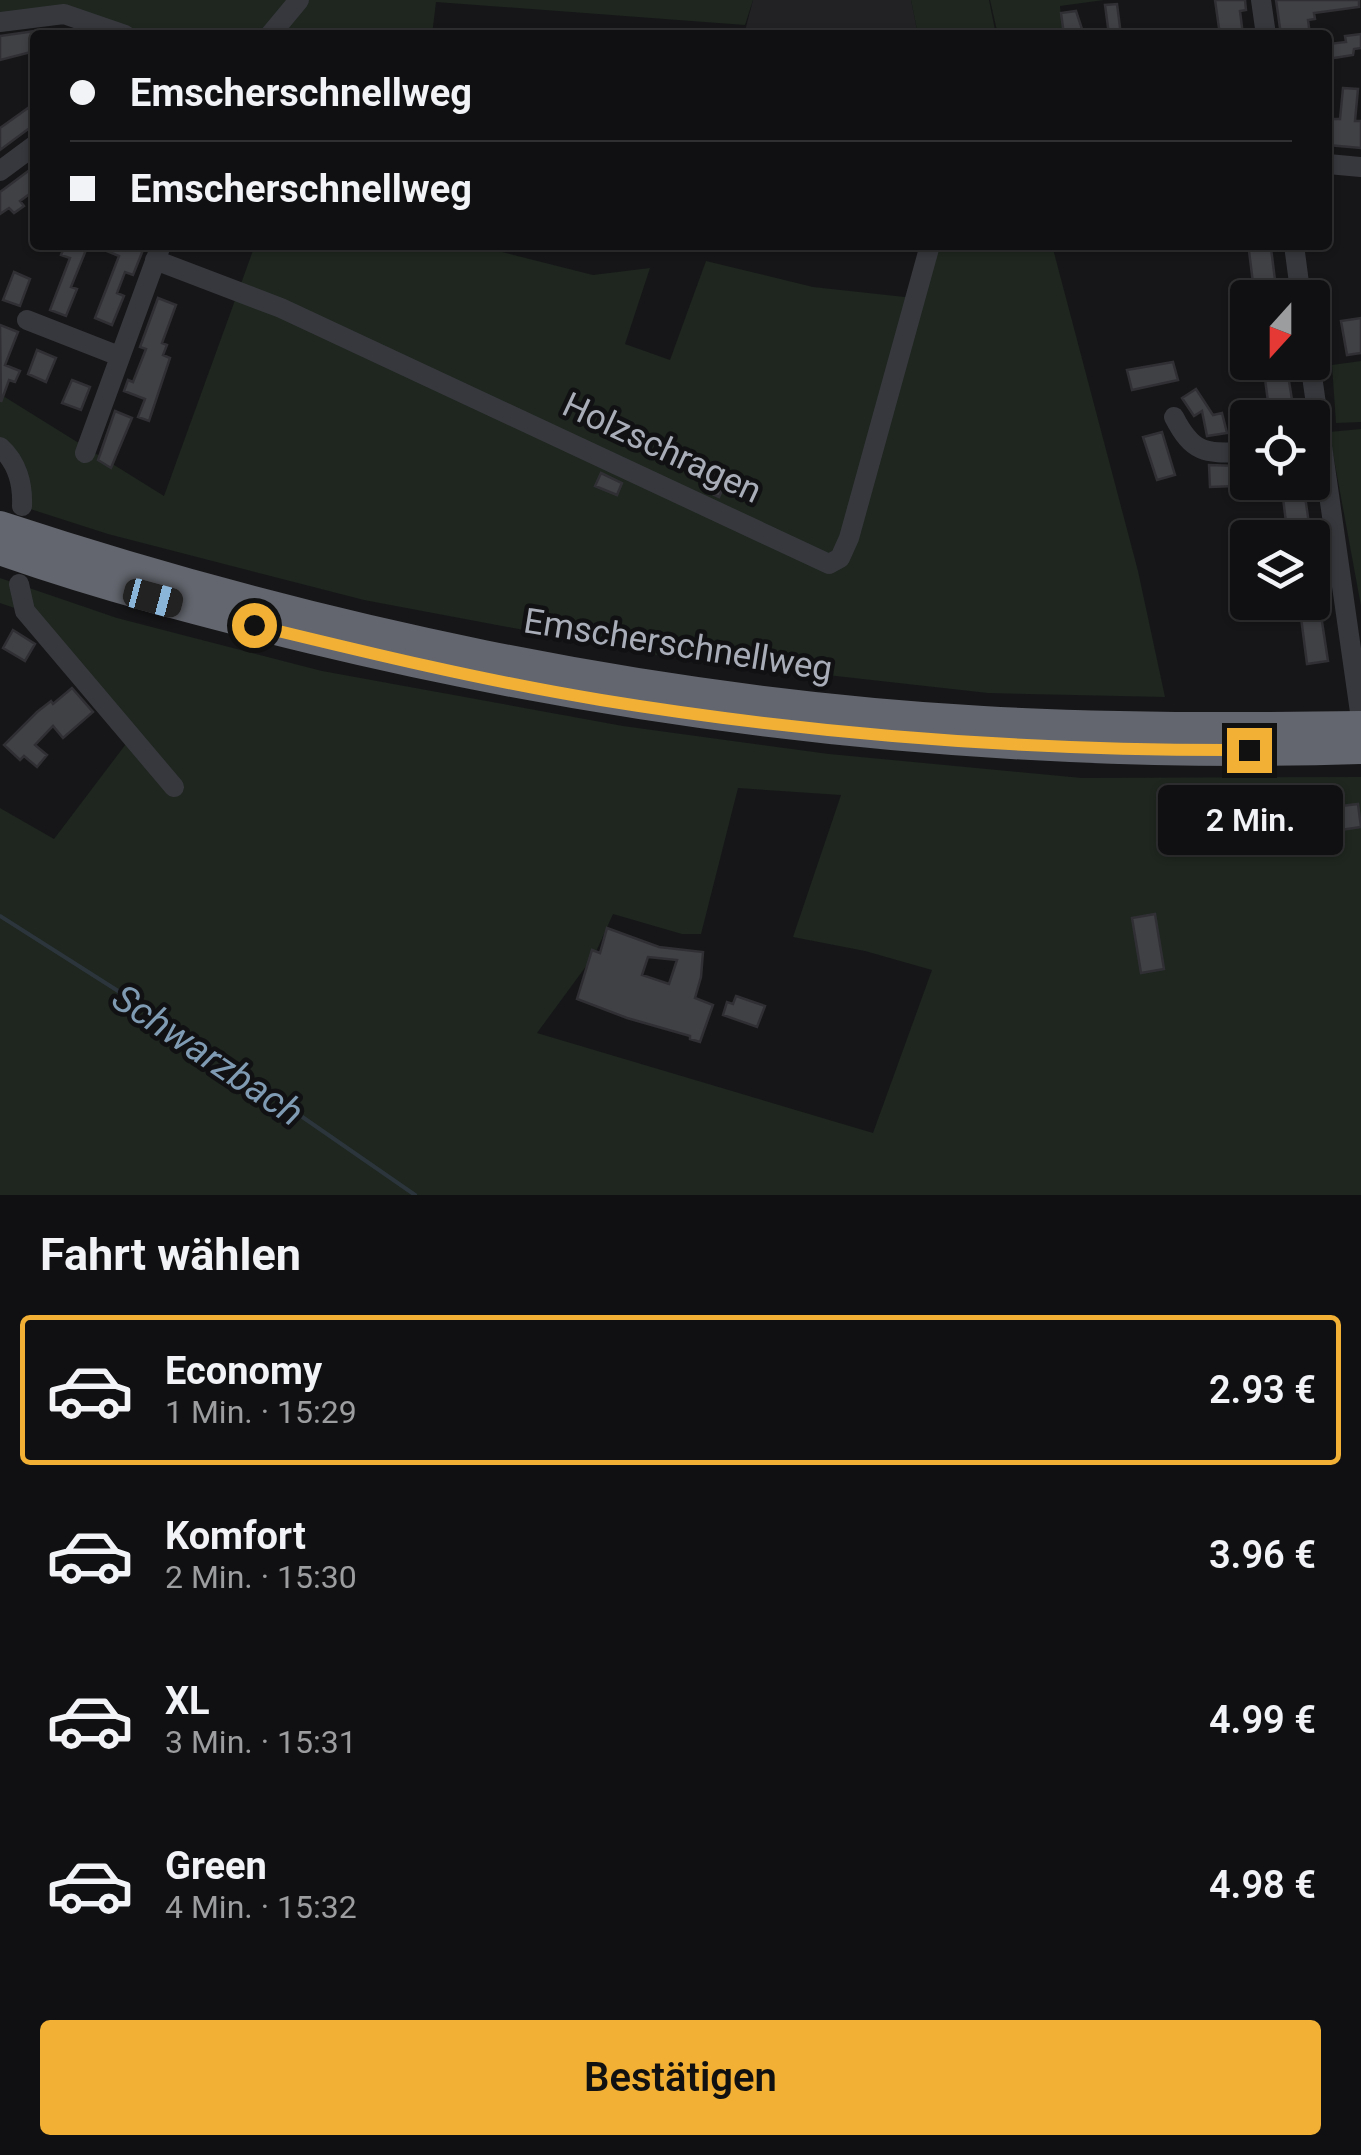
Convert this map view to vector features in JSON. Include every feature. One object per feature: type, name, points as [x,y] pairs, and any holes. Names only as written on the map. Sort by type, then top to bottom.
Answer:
[{"type":"highway","name":"Emscherschnellweg","points":[[11,516],[261,602],[400,636],[602,676],[728,695],[1131,738]]},
{"type":"highway","name":"Emscherschnellweg","points":[[0,550],[153,598],[393,658],[598,700],[726,718],[979,743],[1354,734]]},
{"type":"street","points":[[274,30],[300,0]]},
{"type":"street","points":[[1261,0],[1265,30]]},
{"type":"street","points":[[0,22],[64,14],[111,30]]},
{"type":"street","points":[[0,172],[30,150]]},
{"type":"street","points":[[1332,164],[1361,167]]},
{"type":"street","name":"Holzschragen","points":[[158,253],[829,564],[840,558],[848,538],[929,250]]},
{"type":"street","points":[[1295,250],[1299,280]]},
{"type":"street","points":[[84,453],[158,253]]},
{"type":"street","points":[[27,320],[119,356]]},
{"type":"street","points":[[1174,418],[1187,440],[1198,449],[1230,452]]},
{"type":"street","points":[[0,447],[22,484],[11,516]]},
{"type":"street","points":[[1323,500],[1354,734]]},
{"type":"street","points":[[13,590],[25,610],[174,786]]},
{"type":"shaded area","points":[[0,0],[298,0],[273,30],[115,30],[87,19],[0,20]]},
{"type":"shaded area","points":[[301,0],[753,0],[745,25],[436,2],[433,30],[276,30]]},
{"type":"shaded area","points":[[753,0],[911,0],[917,30],[745,30]]},
{"type":"shaded area","points":[[911,0],[989,0],[995,30],[917,30]]},
{"type":"shaded area","points":[[990,0],[1104,0],[1060,6],[1062,30],[997,30]]},
{"type":"shaded area","points":[[253,250],[494,250],[593,275],[650,268],[625,344],[670,360],[706,261],[813,287],[914,298],[936,250],[1053,250],[1138,571],[1165,697],[988,693],[667,657],[364,600],[108,534],[24,507],[0,445],[0,394],[164,496]]},
{"type":"shaded area","points":[[1361,361],[1361,422],[1336,423],[1332,365]]},
{"type":"shaded area","points":[[1361,429],[1361,606],[1330,437],[1330,432]]},
{"type":"shaded area","points":[[0,578],[117,618],[322,671],[623,726],[829,754],[1082,778],[1361,777],[1361,1195],[0,1195],[0,808],[54,839],[132,736],[23,611],[0,603]],"holes":[[[738,788],[841,795],[793,937],[865,951],[932,970],[873,1133],[537,1033],[595,954],[613,914],[682,934],[701,934]]]},
{"type":"building","points":[[1215,0],[1245,0],[1246,10],[1240,11],[1242,30],[1219,30]]},
{"type":"building","points":[[1276,0],[1359,0],[1359,7],[1314,13],[1315,19],[1308,20],[1309,30],[1280,30]]},
{"type":"building","points":[[1117,4],[1120,30],[1108,30],[1105,5]]},
{"type":"building","points":[[1076,11],[1082,30],[1063,30],[1061,13]]},
{"type":"building","points":[[30,32],[30,52],[0,60],[0,36]]},
{"type":"building","points":[[1361,34],[1361,48],[1354,49],[1353,55],[1332,58],[1332,44],[1346,42],[1345,36]]},
{"type":"building","points":[[1343,88],[1358,89],[1355,121],[1361,121],[1361,148],[1332,145],[1332,119],[1340,119]]},
{"type":"building","points":[[28,108],[30,111],[30,128],[0,150],[0,128]]},
{"type":"building","points":[[30,170],[30,194],[20,201],[24,206],[14,213],[9,208],[0,214],[0,192]]},
{"type":"building","points":[[63,250],[86,250],[71,287],[77,289],[66,316],[50,310],[70,258],[61,255]]},
{"type":"building","points":[[104,250],[143,250],[133,275],[125,272],[117,293],[124,296],[112,325],[95,318],[119,256]]},
{"type":"building","points":[[1271,250],[1275,280],[1253,280],[1249,251]]},
{"type":"building","points":[[14,272],[30,279],[20,306],[3,300]]},
{"type":"building","points":[[158,298],[176,305],[162,343],[167,345],[163,355],[170,358],[149,421],[138,417],[145,399],[124,391],[128,380],[133,382],[146,349],[140,347]]},
{"type":"building","points":[[1361,318],[1361,353],[1347,355],[1341,321]]},
{"type":"building","points":[[0,325],[18,332],[5,365],[20,371],[15,382],[9,380],[1,402]]},
{"type":"building","points":[[37,350],[56,358],[46,382],[28,374]]},
{"type":"building","points":[[1173,362],[1178,380],[1132,390],[1127,370]]},
{"type":"building","points":[[72,380],[90,387],[81,410],[62,403]]},
{"type":"building","points":[[1265,380],[1289,380],[1292,400],[1268,400]]},
{"type":"building","points":[[1196,389],[1213,415],[1222,413],[1227,433],[1207,436],[1202,411],[1194,416],[1182,398]]},
{"type":"building","points":[[115,411],[132,418],[111,468],[98,460]]},
{"type":"building","points":[[1162,432],[1175,475],[1157,480],[1143,437]]},
{"type":"building","points":[[1209,465],[1230,466],[1230,486],[1210,487]]},
{"type":"building","points":[[601,473],[622,483],[617,495],[595,486]]},
{"type":"building","points":[[711,473],[727,480],[719,497],[704,490]]},
{"type":"building","points":[[1283,500],[1306,500],[1308,520],[1286,520]]},
{"type":"building","points":[[1301,620],[1322,620],[1328,661],[1307,664]]},
{"type":"building","points":[[13,630],[35,644],[25,661],[3,648]]},
{"type":"building","points":[[72,688],[93,712],[63,738],[53,726],[35,745],[47,755],[37,767],[24,756],[20,760],[4,745],[37,712]]},
{"type":"building","points":[[1358,804],[1361,827],[1327,832],[1324,808]]},
{"type":"building","points":[[1155,914],[1164,969],[1141,973],[1132,918]]},
{"type":"building","points":[[607,928],[659,947],[703,952],[695,998],[713,1005],[700,1042],[577,999],[592,950],[600,953]],"holes":[[[648,957],[677,960],[669,984],[642,975]]]},
{"type":"building","points":[[736,996],[765,1006],[757,1027],[723,1015],[727,1002],[733,1004]]},
{"type":"waterway","name":"Schwarzbach","points":[[0,916],[148,1010],[415,1195]]},
{"type":"route","points":[[254,625],[598,700],[726,718],[979,743],[1249,750]]}]
